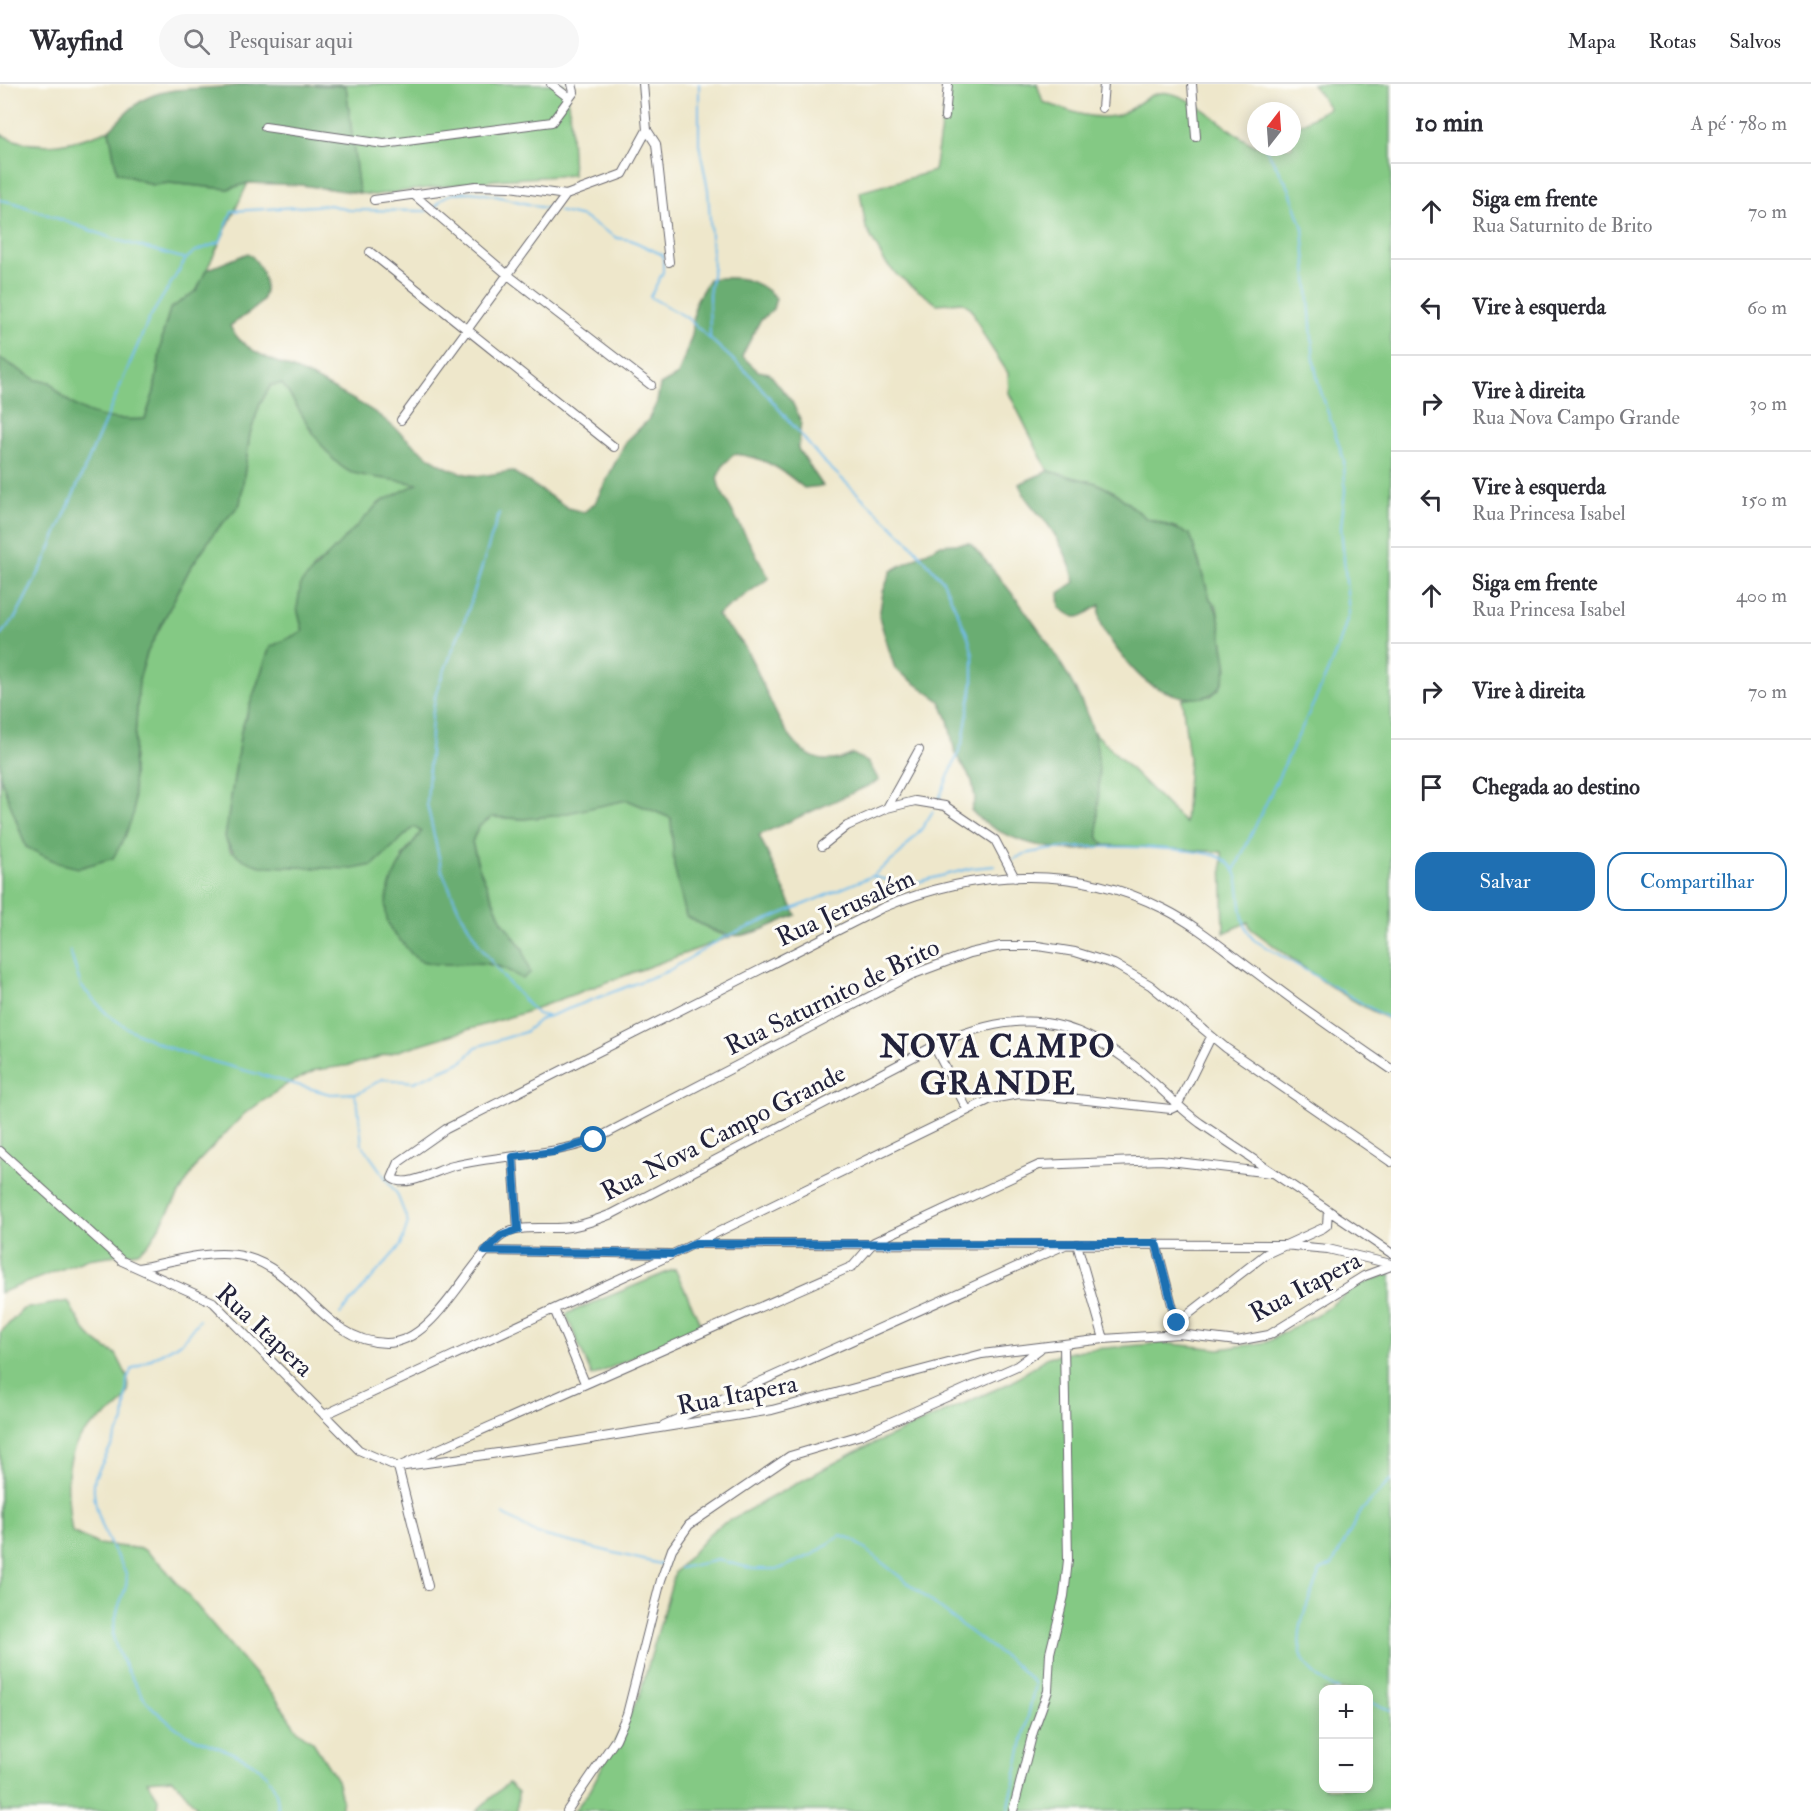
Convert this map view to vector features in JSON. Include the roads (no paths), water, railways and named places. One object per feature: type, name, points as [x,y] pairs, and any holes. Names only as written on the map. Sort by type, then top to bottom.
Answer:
[{"type":"street","points":[[551,84],[569,98]]},
{"type":"street","points":[[265,127],[384,144],[552,122],[574,92],[572,84]]},
{"type":"street","points":[[643,84],[647,130],[656,144],[669,262]]},
{"type":"street","points":[[945,117],[948,84]]},
{"type":"street","points":[[1102,108],[1104,84]]},
{"type":"street","points":[[1192,84],[1196,137]]},
{"type":"street","points":[[374,200],[476,186],[510,187],[566,195],[623,174],[647,130]]},
{"type":"street","points":[[414,194],[508,274],[651,385]]},
{"type":"street","points":[[401,420],[566,195]]},
{"type":"street","points":[[370,252],[614,447]]},
{"type":"street","points":[[887,808],[919,750]]},
{"type":"street","points":[[822,846],[847,826],[887,808],[915,801],[945,806],[996,840],[1015,878]]},
{"type":"street","name":"Rua Jerusalém","points":[[392,1178],[399,1162],[446,1129],[882,908],[948,885],[1015,878],[1081,879],[1165,909],[1391,1069]]},
{"type":"street","name":"Rua Saturnito de Brito","points":[[392,1178],[397,1182],[407,1182],[459,1164],[553,1152],[594,1140],[911,975],[970,953],[1001,946],[1038,946],[1075,952],[1114,964],[1150,985],[1210,1037],[1391,1162]]},
{"type":"street","name":"Rua Nova Campo Grande","points":[[138,1268],[220,1253],[245,1257],[276,1272],[346,1333],[367,1341],[387,1343],[403,1341],[418,1332],[432,1319],[485,1251],[501,1236],[518,1230],[575,1226],[612,1214],[934,1046],[994,1023],[1023,1020],[1052,1023],[1077,1030],[1135,1066],[1178,1106],[1391,1253]]},
{"type":"street","points":[[324,1415],[673,1254],[967,1108],[991,1099],[1019,1094],[1164,1111],[1178,1106],[1210,1037]]},
{"type":"street","points":[[934,1046],[967,1108]]},
{"type":"street","name":"Rua Itapera","points":[[0,1151],[122,1261],[213,1302],[359,1450],[398,1467],[651,1431],[813,1401],[982,1354],[1040,1349],[1104,1339],[1179,1334],[1237,1341],[1269,1335],[1364,1276],[1391,1265]]},
{"type":"street","points":[[513,1157],[518,1230]]},
{"type":"street","points":[[428,1586],[398,1467],[853,1266],[874,1242],[1039,1165],[1161,1160],[1274,1173]]},
{"type":"street","points":[[1177,1323],[1266,1254],[1323,1228],[1327,1225],[1328,1210]]},
{"type":"street","points":[[694,1244],[874,1242],[1283,1245],[1328,1249],[1391,1265]]},
{"type":"street","points":[[1156,1243],[1179,1334]]},
{"type":"street","points":[[1073,1244],[1104,1339]]},
{"type":"street","points":[[651,1431],[1073,1244]]},
{"type":"street","points":[[485,1251],[673,1254]]},
{"type":"street","points":[[554,1309],[585,1383]]},
{"type":"street","points":[[1014,1811],[1033,1732],[1048,1691],[1050,1653],[1064,1596],[1068,1560],[1064,1346]]},
{"type":"street","points":[[567,1811],[615,1739],[627,1714],[661,1580],[672,1549],[689,1525],[790,1456],[871,1430],[1017,1366],[1040,1349]]},
{"type":"waterway","points":[[699,84],[699,144],[708,190],[713,268],[709,295],[710,338]]},
{"type":"waterway","points":[[1234,871],[1317,696],[1339,645],[1349,613],[1341,527],[1345,491],[1344,460],[1319,386],[1314,362],[1303,228],[1289,188],[1270,156]]},
{"type":"waterway","points":[[435,209],[443,199],[455,193],[470,192],[551,209]]},
{"type":"waterway","points":[[0,200],[15,203],[117,240],[186,259]]},
{"type":"waterway","points":[[0,635],[15,618],[44,563],[149,319],[186,259],[194,252],[220,242],[232,211],[330,205],[348,210],[427,211]]},
{"type":"waterway","points":[[558,211],[583,217],[617,238],[631,240],[663,255],[663,272],[650,297],[686,317],[752,377],[822,460],[908,541],[943,581],[968,636],[973,655],[973,683],[963,741],[939,799]]},
{"type":"waterway","points":[[499,513],[467,614],[436,692],[432,717],[427,804],[442,871],[459,910],[480,946],[503,977],[537,1014],[547,1016]]},
{"type":"waterway","points":[[70,951],[81,986],[108,1015],[129,1029],[164,1046],[200,1058],[330,1094],[359,1093],[382,1079],[414,1082],[463,1061],[476,1047],[525,1032],[539,1020],[668,971],[723,938],[872,876],[898,856],[923,827],[933,811]]},
{"type":"waterway","points":[[1013,860],[1028,854],[1080,847],[1145,848],[1200,852],[1217,856],[1229,863],[1236,874],[1244,922],[1254,940],[1391,1020]]},
{"type":"waterway","points":[[872,876],[906,885],[972,868],[995,866]]},
{"type":"waterway","points":[[340,1314],[401,1245],[408,1222],[397,1194],[362,1145],[358,1106],[354,1093]]},
{"type":"waterway","points":[[199,1320],[182,1342],[131,1370],[127,1380],[124,1421],[95,1477],[94,1494],[98,1512],[127,1578],[113,1636],[128,1672],[149,1704],[183,1732],[260,1768],[270,1779],[276,1793],[278,1811]]},
{"type":"waterway","points":[[1330,1685],[1320,1679],[1307,1666],[1301,1653],[1302,1622],[1320,1571],[1332,1565],[1362,1510],[1391,1480]]},
{"type":"waterway","points":[[503,1514],[537,1534],[664,1565]]},
{"type":"waterway","points":[[680,1568],[718,1560],[754,1569],[779,1569],[814,1554],[841,1535],[852,1539],[1016,1665],[1035,1684],[1008,1811]]},
{"type":"waterway","points":[[1373,1704],[1391,1710]]},
{"type":"district","name":"NOVA CAMPO GRANDE","points":[[998,1064]]}]
